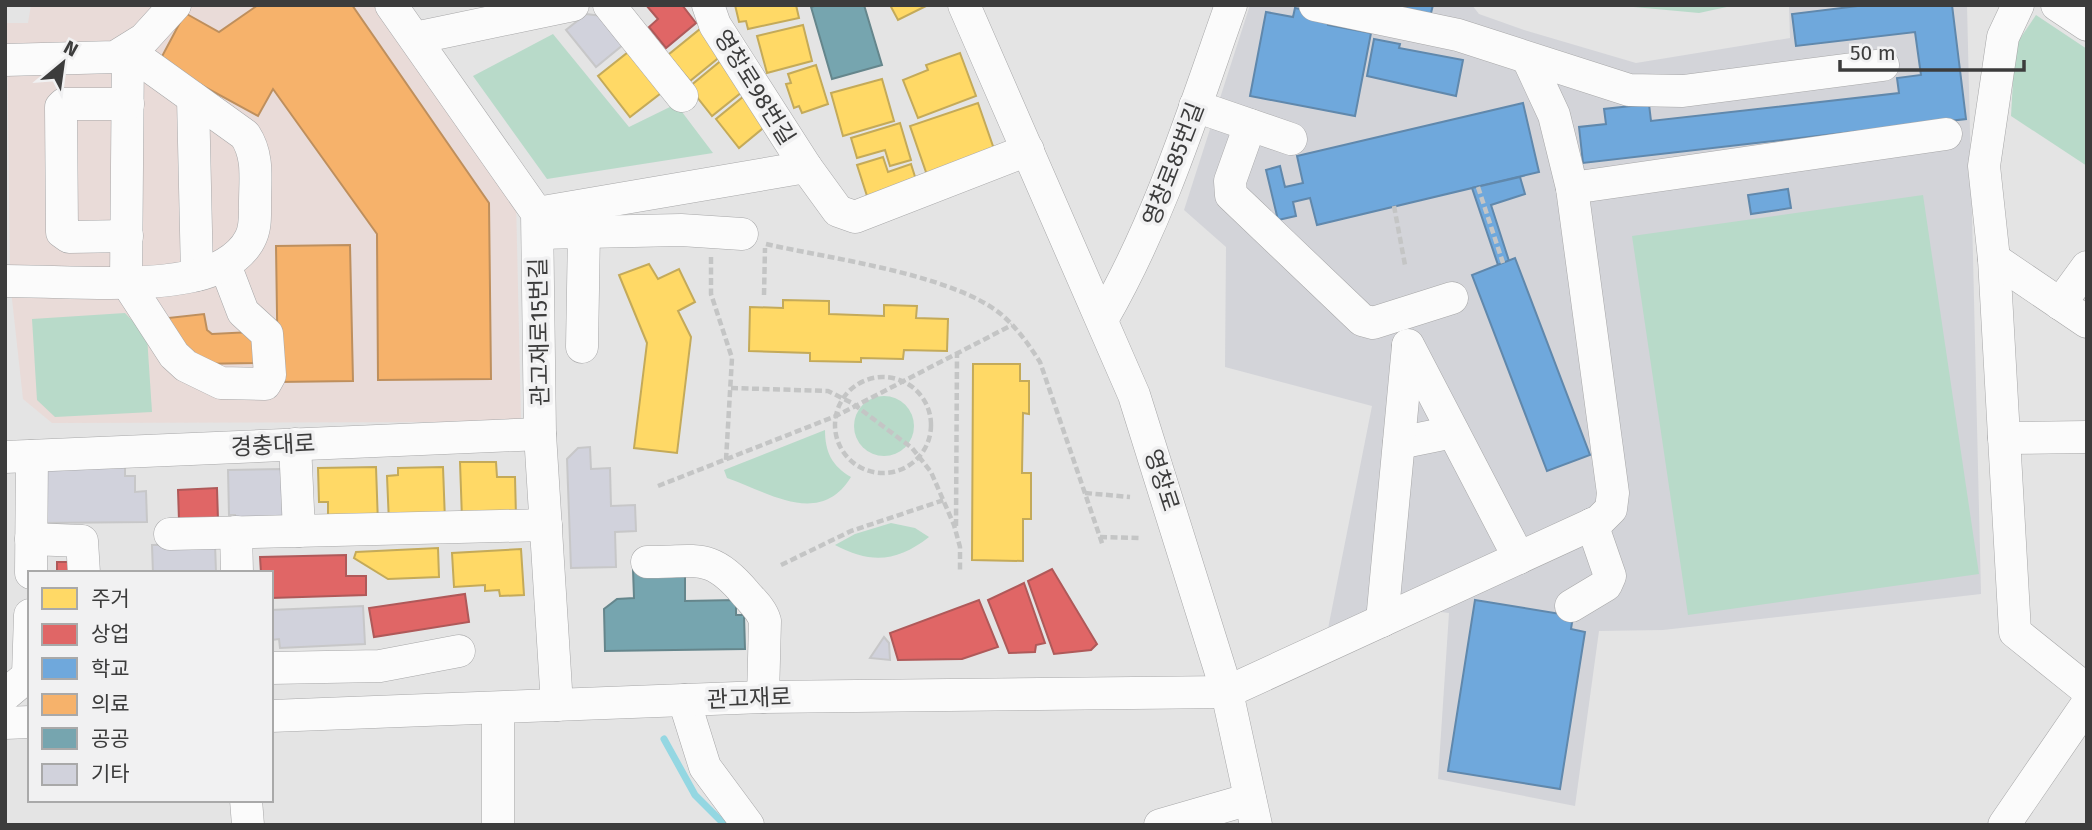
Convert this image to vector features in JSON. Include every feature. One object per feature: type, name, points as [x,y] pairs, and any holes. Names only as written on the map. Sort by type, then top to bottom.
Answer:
[{"type":"street","points":[[5,60],[101,59],[128,51],[175,5]]},
{"type":"street","points":[[391,5],[538,223],[584,232],[746,236]]},
{"type":"street","points":[[415,38],[573,5]]},
{"type":"street","points":[[609,5],[682,96]]},
{"type":"street","name":"영창로98번길","points":[[708,5],[715,25],[806,167]]},
{"type":"street","name":"영창로","points":[[964,5],[1103,318],[1134,395],[1227,692],[1253,812]]},
{"type":"street","name":"영창로85번길","points":[[1103,318],[1132,268],[1161,205],[1231,5]]},
{"type":"street","points":[[1315,5],[1458,35],[1528,60],[1629,90],[1658,92],[1883,65]]},
{"type":"street","points":[[2018,5],[2003,37],[1984,166],[1994,259],[2015,632],[2087,690]]},
{"type":"street","points":[[2057,5],[2087,25]]},
{"type":"street","points":[[5,281],[126,281],[211,270],[241,252],[253,233],[256,161],[245,135],[128,51]]},
{"type":"street","points":[[128,51],[126,281],[174,355],[186,366],[221,383],[260,385],[268,381],[270,375],[267,334],[243,312],[211,270],[193,98]]},
{"type":"street","points":[[1227,692],[1592,524],[1606,516],[1613,502],[1572,188],[1554,114],[1528,60]]},
{"type":"street","points":[[127,236],[69,237],[62,232],[61,107],[64,104],[128,104]]},
{"type":"street","points":[[1195,106],[1291,139]]},
{"type":"street","points":[[1251,125],[1230,181],[1231,195],[1362,320],[1373,323],[1452,298]]},
{"type":"street","points":[[1572,188],[1946,134]]},
{"type":"street","points":[[538,223],[806,167],[838,211],[855,217],[1028,150]]},
{"type":"street","name":"관고재로15번길","points":[[538,223],[540,433],[557,705]]},
{"type":"street","points":[[582,346],[584,232]]},
{"type":"street","points":[[1994,259],[2087,322]]},
{"type":"street","points":[[2060,304],[2087,267]]},
{"type":"street","points":[[1393,317],[1519,558]]},
{"type":"street","points":[[1382,621],[1408,346]]},
{"type":"street","points":[[1399,443],[1453,432]]},
{"type":"street","name":"경충대로","points":[[18,457],[540,433]]},
{"type":"street","points":[[2004,438],[2087,437]]},
{"type":"street","points":[[295,444],[299,531]]},
{"type":"street","points":[[18,457],[31,539],[31,571]]},
{"type":"street","points":[[1571,606],[1600,590],[1610,576],[1592,524]]},
{"type":"street","points":[[170,534],[546,525]]},
{"type":"street","points":[[236,533],[237,571]]},
{"type":"street","points":[[31,539],[82,541],[84,571]]},
{"type":"street","points":[[647,562],[710,563],[727,571],[765,621],[763,697]]},
{"type":"street","points":[[21,681],[28,630]]},
{"type":"street","points":[[273,668],[370,666],[459,651]]},
{"type":"street","points":[[370,666],[373,712]]},
{"type":"street","name":"관고재로","points":[[273,716],[763,697],[1227,692]]},
{"type":"street","points":[[684,700],[705,767],[739,823]]},
{"type":"street","points":[[2004,825],[2087,704]]},
{"type":"street","points":[[498,708],[498,825]]},
{"type":"street","points":[[5,723],[28,723]]},
{"type":"street","points":[[246,802],[248,825]]},
{"type":"street","points":[[1160,825],[1253,812]]},
{"type":"path","points":[[1478,187],[1503,263]]},
{"type":"path","points":[[1394,206],[1405,265]]},
{"type":"path","points":[[746,236],[764,295]]},
{"type":"path","points":[[746,236],[948,285],[977,299],[1012,325],[1040,362],[1103,546]]},
{"type":"path","points":[[726,460],[732,358],[710,294],[746,236]]},
{"type":"path","points":[[658,486],[836,416],[1012,325]]},
{"type":"path","points":[[956,533],[957,353]]},
{"type":"path","points":[[875,378],[902,382],[919,394],[927,408],[931,423],[929,439],[920,456],[896,472],[880,474],[865,470],[852,462],[841,450],[836,436],[836,416],[843,398],[860,383],[875,378]]},
{"type":"path","points":[[732,388],[819,390],[843,398],[856,405],[920,456],[944,500],[956,533],[960,547],[960,572]]},
{"type":"path","points":[[1085,493],[1130,497]]},
{"type":"path","points":[[782,565],[851,531],[944,500]]},
{"type":"path","points":[[1100,537],[1141,538]]},
{"type":"shaded area","points":[[31,5],[375,5],[516,199],[521,422],[52,423],[23,399],[10,281],[7,23],[28,23]]},
{"type":"shaded area","points":[[1250,5],[1472,5],[1479,14],[1524,30],[1636,63],[1790,38],[1789,7],[1967,5],[1981,594],[1663,630],[1599,631],[1575,806],[1438,779],[1449,613],[1432,611],[1322,659],[1372,406],[1225,367],[1226,247],[1184,210]]},
{"type":"green space","points":[[1612,5],[1736,5],[1699,13]]},
{"type":"green space","points":[[2036,15],[2087,49],[2087,166],[2011,116],[2015,46]]},
{"type":"green space","points":[[553,34],[629,127],[676,104],[713,153],[547,179],[473,76]]},
{"type":"green space","points":[[1923,195],[1979,574],[1688,615],[1632,236]]},
{"type":"green space","points":[[125,313],[147,336],[152,412],[55,417],[37,400],[32,319]]},
{"type":"green space","points":[[878,396],[890,396],[909,409],[914,426],[912,438],[901,451],[890,456],[878,456],[859,443],[854,432],[854,420],[867,401]]},
{"type":"green space","points":[[825,430],[826,445],[831,458],[851,477],[838,492],[824,501],[793,502],[727,478],[724,470]]},
{"type":"green space","points":[[891,523],[915,528],[929,537],[906,551],[884,558],[860,555],[835,545],[855,534]]},
{"type":"building: 주거","points":[[735,5],[796,5],[799,18],[748,29],[746,21],[739,22]]},
{"type":"building: 주거","points":[[890,5],[928,5],[898,20]]},
{"type":"building: 주거","points":[[803,25],[812,61],[767,73],[757,36]]},
{"type":"building: 주거","points":[[700,29],[722,55],[690,81],[668,55]]},
{"type":"building: 주거","points":[[632,49],[665,90],[630,117],[598,76]]},
{"type":"building: 주거","points":[[960,53],[976,96],[918,118],[903,80],[928,70],[926,65]]},
{"type":"building: 주거","points":[[723,59],[747,88],[712,116],[689,87]]},
{"type":"building: 주거","points":[[816,65],[828,104],[802,113],[799,106],[794,108],[786,84],[791,83],[788,74]]},
{"type":"building: 주거","points":[[882,79],[894,121],[843,136],[831,93]]},
{"type":"building: 주거","points":[[749,92],[773,120],[739,148],[716,119]]},
{"type":"building: 주거","points":[[978,103],[995,152],[927,175],[910,126]]},
{"type":"building: 주거","points":[[900,123],[911,160],[890,166],[885,150],[857,158],[851,138]]},
{"type":"building: 주거","points":[[883,157],[888,172],[911,164],[917,183],[868,199],[857,165]]},
{"type":"building: 주거","points":[[649,264],[658,279],[679,269],[695,302],[678,311],[691,337],[677,453],[634,448],[647,343],[619,275]]},
{"type":"building: 주거","points":[[783,300],[829,301],[829,314],[884,316],[884,305],[917,306],[916,318],[948,319],[947,351],[904,350],[903,359],[861,358],[861,362],[810,361],[810,353],[749,351],[750,307],[783,308]]},
{"type":"building: 주거","points":[[973,364],[1020,364],[1020,381],[1029,381],[1029,414],[1023,413],[1022,473],[1031,473],[1031,519],[1023,519],[1023,561],[972,560]]},
{"type":"building: 주거","points":[[460,462],[496,462],[497,477],[515,477],[516,517],[462,519]]},
{"type":"building: 주거","points":[[376,467],[378,524],[328,525],[328,502],[319,502],[318,468]]},
{"type":"building: 주거","points":[[443,467],[445,521],[389,523],[387,476],[398,475],[398,468]]},
{"type":"building: 주거","points":[[438,548],[439,577],[388,579],[354,558],[356,552]]},
{"type":"building: 주거","points":[[521,549],[524,595],[500,596],[499,590],[485,591],[485,585],[454,587],[452,553]]},
{"type":"building: 상업","points":[[646,5],[682,5],[696,23],[666,48],[649,27],[658,19]]},
{"type":"building: 상업","points":[[217,488],[218,520],[179,521],[178,490]]},
{"type":"building: 상업","points":[[346,555],[346,576],[366,576],[366,595],[273,598],[273,571],[261,571],[260,557]]},
{"type":"building: 상업","points":[[57,562],[85,562],[85,571],[57,571]]},
{"type":"building: 상업","points":[[1052,569],[1097,644],[1091,650],[1054,654],[1028,581]]},
{"type":"building: 상업","points":[[1024,583],[1045,643],[1036,645],[1035,652],[1009,653],[988,600]]},
{"type":"building: 상업","points":[[465,594],[469,622],[374,637],[369,608]]},
{"type":"building: 상업","points":[[979,600],[998,647],[962,659],[898,660],[890,633]]},
{"type":"building: 학교","points":[[1372,5],[1433,5],[1430,17]]},
{"type":"building: 학교","points":[[1866,5],[1952,5],[1966,119],[1583,163],[1579,127],[1606,124],[1604,109],[1649,104],[1651,121],[1899,93],[1897,78],[1921,75],[1915,32],[1796,46],[1792,14]]},
{"type":"building: 학교","points":[[1295,8],[1330,15],[1328,25],[1371,33],[1355,116],[1250,96],[1266,12],[1293,17]]},
{"type":"building: 학교","points":[[1374,39],[1400,44],[1399,48],[1463,60],[1456,96],[1367,76]]},
{"type":"building: 학교","points":[[1523,103],[1539,172],[1317,225],[1310,198],[1293,202],[1296,216],[1278,220],[1266,170],[1280,166],[1285,187],[1303,183],[1297,156]]},
{"type":"building: 학교","points":[[1520,177],[1525,194],[1491,205],[1509,261],[1498,265],[1472,188]]},
{"type":"building: 학교","points":[[1788,189],[1791,208],[1751,214],[1748,195]]},
{"type":"building: 학교","points":[[1515,258],[1590,455],[1547,471],[1472,275]]},
{"type":"building: 학교","points":[[1475,600],[1573,616],[1571,629],[1585,632],[1560,789],[1448,771]]},
{"type":"building: 의료","points":[[258,5],[352,5],[489,203],[491,379],[378,380],[377,234],[273,89],[258,116],[159,62],[185,13],[219,32]]},
{"type":"building: 의료","points":[[350,245],[353,381],[278,382],[276,246]]},
{"type":"building: 의료","points":[[204,314],[207,330],[212,334],[251,332],[255,363],[197,364],[168,318]]},
{"type":"building: 공공","points":[[864,5],[882,65],[832,79],[811,7]]},
{"type":"building: 공공","points":[[633,569],[685,569],[685,601],[736,600],[736,615],[744,615],[745,649],[605,651],[604,609],[617,599],[634,598]]},
{"type":"building: 기타","points":[[586,14],[602,16],[624,44],[596,67],[566,30]]},
{"type":"building: 기타","points":[[590,447],[591,469],[610,468],[611,506],[635,505],[636,531],[615,532],[616,567],[571,568],[567,459],[578,448]]},
{"type":"building: 기타","points":[[125,461],[125,476],[135,476],[135,492],[146,491],[147,522],[40,523],[39,462]]},
{"type":"building: 기타","points":[[282,469],[283,521],[235,522],[235,515],[229,515],[228,470]]},
{"type":"building: 기타","points":[[215,544],[216,571],[153,571],[152,545]]},
{"type":"building: 기타","points":[[363,606],[365,644],[280,648],[279,639],[273,640],[273,610]]},
{"type":"building: 기타","points":[[884,637],[889,643],[890,660],[870,658]]},
{"type":"waterway","points":[[664,739],[695,795],[725,825]]}]
